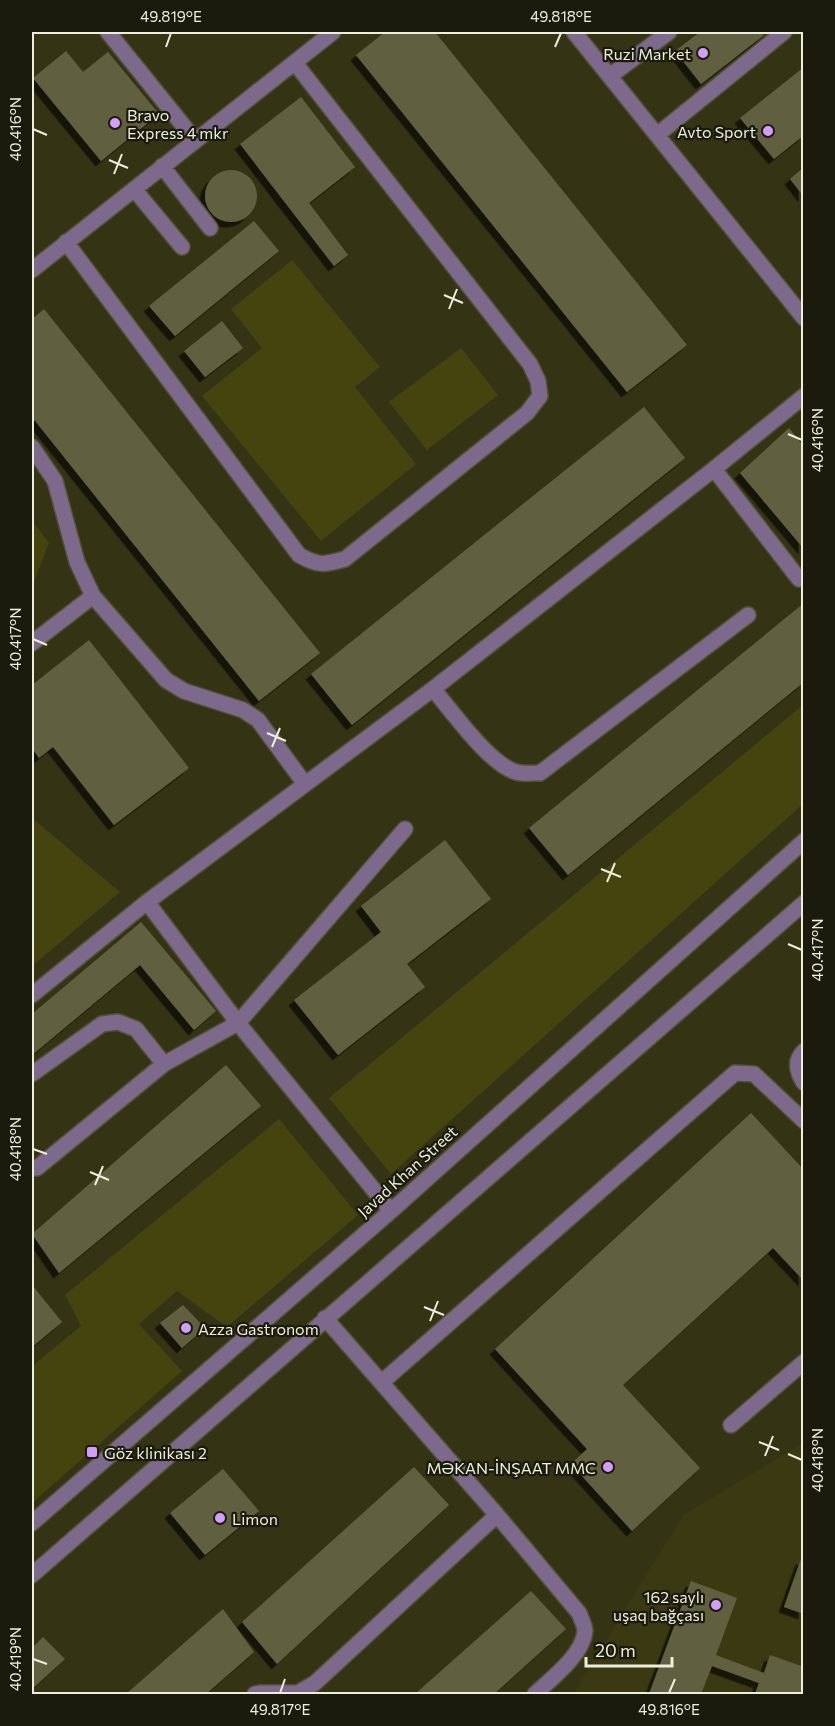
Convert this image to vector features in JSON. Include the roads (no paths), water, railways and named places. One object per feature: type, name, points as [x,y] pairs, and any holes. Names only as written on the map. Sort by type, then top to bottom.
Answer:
[{"type":"street","points":[[108,32],[195,140]]},
{"type":"street","points":[[32,270],[333,32]]},
{"type":"street","points":[[574,32],[804,318]]},
{"type":"street","points":[[610,76],[669,32]]},
{"type":"street","points":[[657,135],[783,32]]},
{"type":"street","points":[[66,242],[299,555],[314,564],[327,564],[345,559],[527,413],[540,396],[538,381],[530,364],[295,63]]},
{"type":"street","points":[[162,166],[210,228]]},
{"type":"street","points":[[134,189],[182,247]]},
{"type":"street","points":[[32,995],[147,902],[434,689],[804,396]]},
{"type":"street","points":[[32,447],[55,481],[77,562],[93,596],[166,680],[184,690],[243,710],[258,720],[305,784]]},
{"type":"street","points":[[714,469],[799,579]]},
{"type":"street","points":[[32,643],[93,596]]},
{"type":"street","points":[[434,689],[488,754],[518,773],[540,773],[748,615]]},
{"type":"street","points":[[32,1168],[37,1168],[164,1064],[238,1023],[405,828]]},
{"type":"street","name":"Javad Khan Street","points":[[32,1523],[391,1210],[804,842]]},
{"type":"street","points":[[147,902],[238,1023],[391,1210]]},
{"type":"street","points":[[32,1575],[804,903]]},
{"type":"street","points":[[32,1074],[102,1024],[118,1022],[136,1029],[164,1064]]},
{"type":"street","points":[[804,1051],[801,1053],[796,1068],[804,1083]]},
{"type":"street","points":[[381,1382],[735,1073],[754,1074],[804,1121]]},
{"type":"street","points":[[325,1318],[497,1515],[579,1613],[585,1630],[580,1646],[567,1664],[535,1695]]},
{"type":"street","points":[[730,1425],[804,1362]]},
{"type":"street","points":[[255,1695],[297,1692],[315,1683],[497,1515]]},
{"type":"place","name":"Ruzi Market","points":[[703,53]]},
{"type":"place","name":"Bravo Express 4 mkr","points":[[115,123]]},
{"type":"place","name":"Avto Sport","points":[[768,131]]},
{"type":"place","name":"Azza Gastronom","points":[[186,1328]]},
{"type":"place","name":"Göz klinikası 2","points":[[92,1452]]},
{"type":"place","name":"MƏKAN-İNŞAAT MMC","points":[[608,1467]]},
{"type":"place","name":"Limon","points":[[220,1518]]},
{"type":"place","name":"162 saylı uşaq bağçası","points":[[716,1605]]}]
